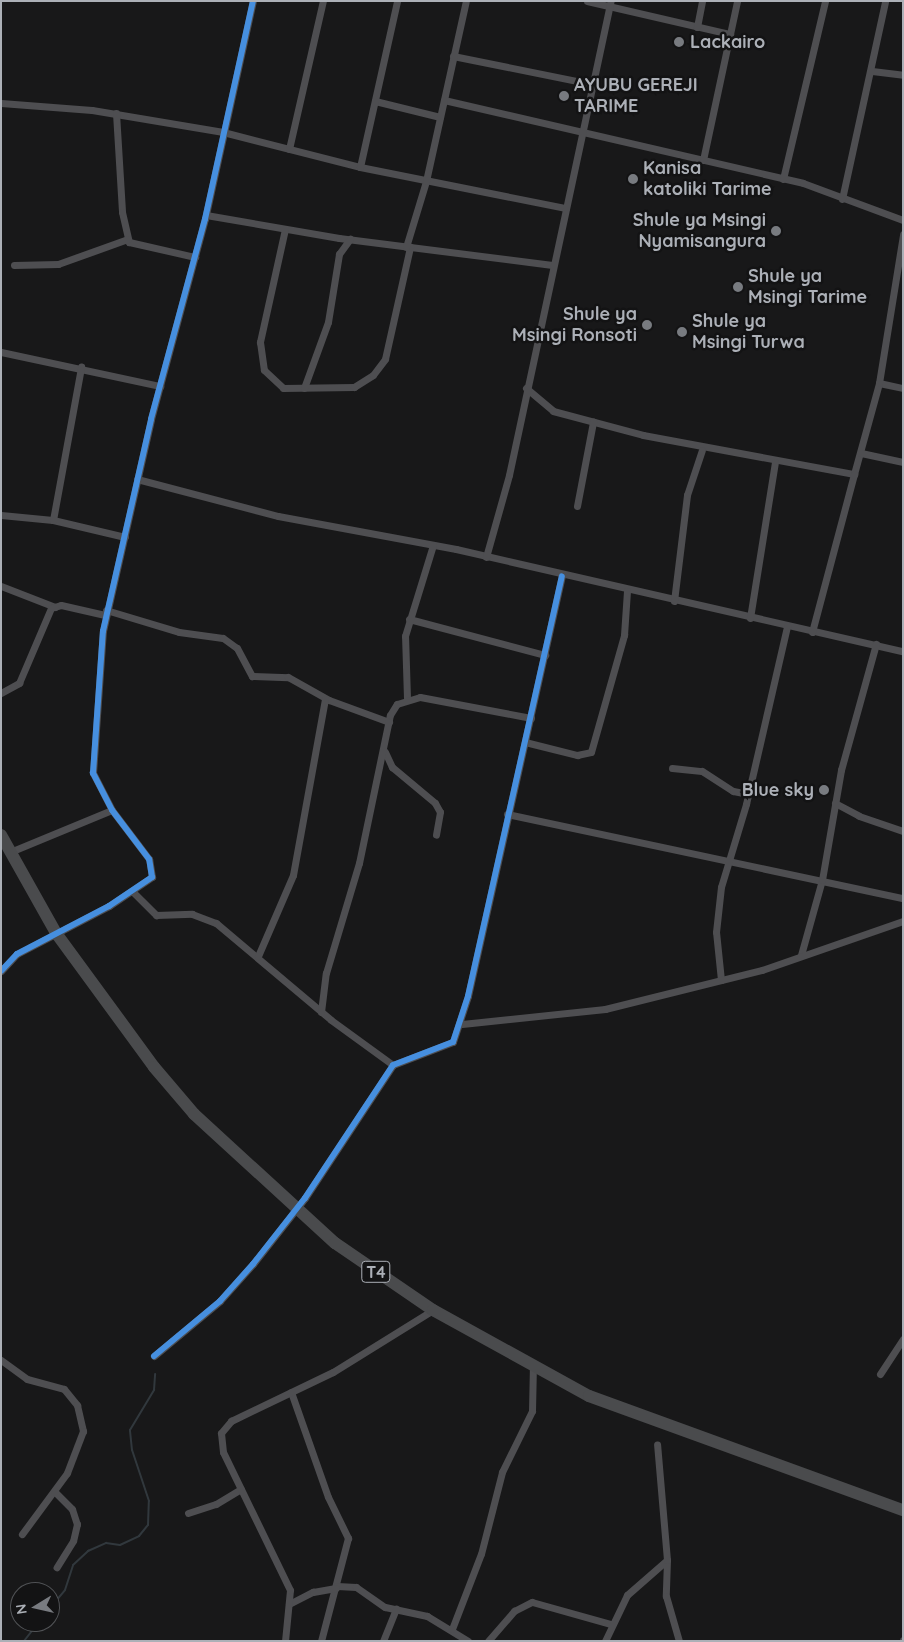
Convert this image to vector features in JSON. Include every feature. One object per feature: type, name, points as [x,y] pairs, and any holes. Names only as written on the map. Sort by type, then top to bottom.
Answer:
[{"type":"highway","name":"T4","points":[[1,835],[56,933],[194,1114],[296,1209],[335,1242],[433,1310],[589,1396],[903,1510]]},
{"type":"street","points":[[1,971],[17,954],[133,892],[152,877],[152,868],[142,847],[112,810],[93,773],[91,757],[106,613],[160,386],[206,215],[253,1]]},
{"type":"street","points":[[289,149],[323,1]]},
{"type":"street","points":[[360,167],[397,1]]},
{"type":"street","points":[[284,229],[260,342],[261,358],[273,383],[304,388],[354,387],[373,375],[384,359],[392,334],[408,247],[426,181],[466,1]]},
{"type":"street","points":[[587,1],[610,4],[730,34]]},
{"type":"street","points":[[697,27],[702,1]]},
{"type":"street","points":[[703,160],[737,1]]},
{"type":"street","points":[[783,179],[825,1]]},
{"type":"street","points":[[842,199],[872,71],[885,1]]},
{"type":"street","points":[[486,557],[501,511],[552,265],[610,4]]},
{"type":"street","points":[[453,56],[592,84]]},
{"type":"street","points":[[872,71],[903,75]]},
{"type":"street","points":[[444,100],[783,179],[903,220]]},
{"type":"street","points":[[375,101],[440,117]]},
{"type":"street","points":[[1,104],[116,113],[223,132],[360,167],[566,208]]},
{"type":"street","points":[[116,113],[128,239]]},
{"type":"street","points":[[206,215],[350,240],[552,265]]},
{"type":"street","points":[[812,632],[861,453],[899,296],[903,234]]},
{"type":"street","points":[[14,265],[58,264],[128,239],[150,250],[195,257]]},
{"type":"street","points":[[304,388],[328,322],[339,254],[350,240]]},
{"type":"street","points":[[1,352],[81,367],[160,386]]},
{"type":"street","points":[[53,520],[81,367]]},
{"type":"street","points":[[878,383],[903,388]]},
{"type":"street","points":[[526,388],[553,411],[593,422],[702,450],[854,474]]},
{"type":"street","points":[[577,506],[593,422]]},
{"type":"street","points":[[674,601],[687,495],[702,450]]},
{"type":"street","points":[[861,453],[903,462]]},
{"type":"street","points":[[750,618],[775,462]]},
{"type":"street","points":[[137,479],[278,516],[433,545],[627,591],[903,651]]},
{"type":"street","points":[[1,515],[53,520],[125,537]]},
{"type":"street","points":[[407,698],[403,664],[410,619],[433,545]]},
{"type":"street","points":[[154,1356],[231,1291],[296,1209],[393,1065],[453,1042],[462,1024],[507,814],[531,718],[562,576]]},
{"type":"street","points":[[1,586],[55,606],[106,613],[179,632],[223,638],[236,648],[252,676],[288,677],[325,699],[389,722]]},
{"type":"street","points":[[525,742],[577,755],[591,752],[624,634],[627,591]]},
{"type":"street","points":[[1,693],[19,683],[48,613],[55,606]]},
{"type":"street","points":[[410,619],[545,655]]},
{"type":"street","points":[[720,980],[717,915],[748,794],[787,626]]},
{"type":"street","points":[[801,955],[822,880],[835,803],[876,644]]},
{"type":"street","points":[[321,1012],[326,973],[384,751],[389,722],[397,704],[407,698],[433,698],[531,718]]},
{"type":"street","points":[[258,956],[293,875],[325,699]]},
{"type":"street","points":[[384,751],[392,767],[435,803],[440,812],[436,835]]},
{"type":"street","points":[[672,768],[702,772],[733,791],[748,794]]},
{"type":"street","points":[[835,803],[859,816],[903,831]]},
{"type":"street","points":[[10,852],[112,810]]},
{"type":"street","points":[[507,814],[903,898]]},
{"type":"street","points":[[133,892],[156,915],[192,914],[216,923],[258,956],[321,1012],[393,1065]]},
{"type":"street","points":[[462,1024],[605,1009],[720,980],[903,922]]},
{"type":"street","points":[[285,1641],[289,1604],[286,1578],[223,1452],[224,1428],[333,1372],[433,1310]]},
{"type":"street","points":[[880,1374],[903,1339]]},
{"type":"street","points":[[1,1360],[27,1379],[64,1389],[77,1405],[81,1442],[55,1492],[22,1534]]},
{"type":"street","points":[[452,1629],[481,1554],[502,1472],[532,1411],[533,1364]]},
{"type":"street","points":[[291,1392],[328,1498],[348,1538],[321,1641]]},
{"type":"street","points":[[658,1444],[667,1560],[666,1596],[679,1641]]},
{"type":"street","points":[[188,1513],[216,1504],[241,1489]]},
{"type":"street","points":[[55,1492],[72,1509],[77,1524],[73,1541],[57,1567]]},
{"type":"street","points":[[605,1641],[611,1624],[628,1595],[667,1560]]},
{"type":"street","points":[[289,1604],[313,1592],[336,1587],[356,1587],[380,1604],[452,1629],[468,1641]]},
{"type":"street","points":[[488,1641],[514,1610],[532,1602],[611,1624]]},
{"type":"street","points":[[383,1641],[396,1608]]},
{"type":"waterway","points":[[60,1596],[65,1590],[73,1565],[88,1551],[106,1543],[120,1545],[139,1536],[148,1525],[149,1501],[132,1450],[130,1430],[154,1390],[155,1374]]},
{"type":"waterway","points":[[24,1641],[31,1632]]},
{"type":"cycle path","points":[[1,971],[17,954],[109,906],[152,877],[149,859],[112,810],[93,773],[103,631],[151,419],[205,219],[253,1]]},
{"type":"cycle path","points":[[154,1356],[220,1301],[253,1264],[305,1198],[393,1065],[453,1042],[468,996],[562,576]]},
{"type":"place","name":"Lackairo","points":[[679,42]]},
{"type":"place","name":"AYUBU GEREJI TARIME","points":[[564,96]]},
{"type":"place","name":"Kanisa katoliki Tarime","points":[[633,179]]},
{"type":"place","name":"Shule ya Msingi Nyamisangura","points":[[776,231]]},
{"type":"place","name":"Shule ya Msingi Tarime","points":[[738,287]]},
{"type":"place","name":"Shule ya Msingi Ronsoti","points":[[647,325]]},
{"type":"place","name":"Shule ya Msingi Turwa","points":[[682,332]]},
{"type":"place","name":"Blue sky","points":[[824,790]]}]
